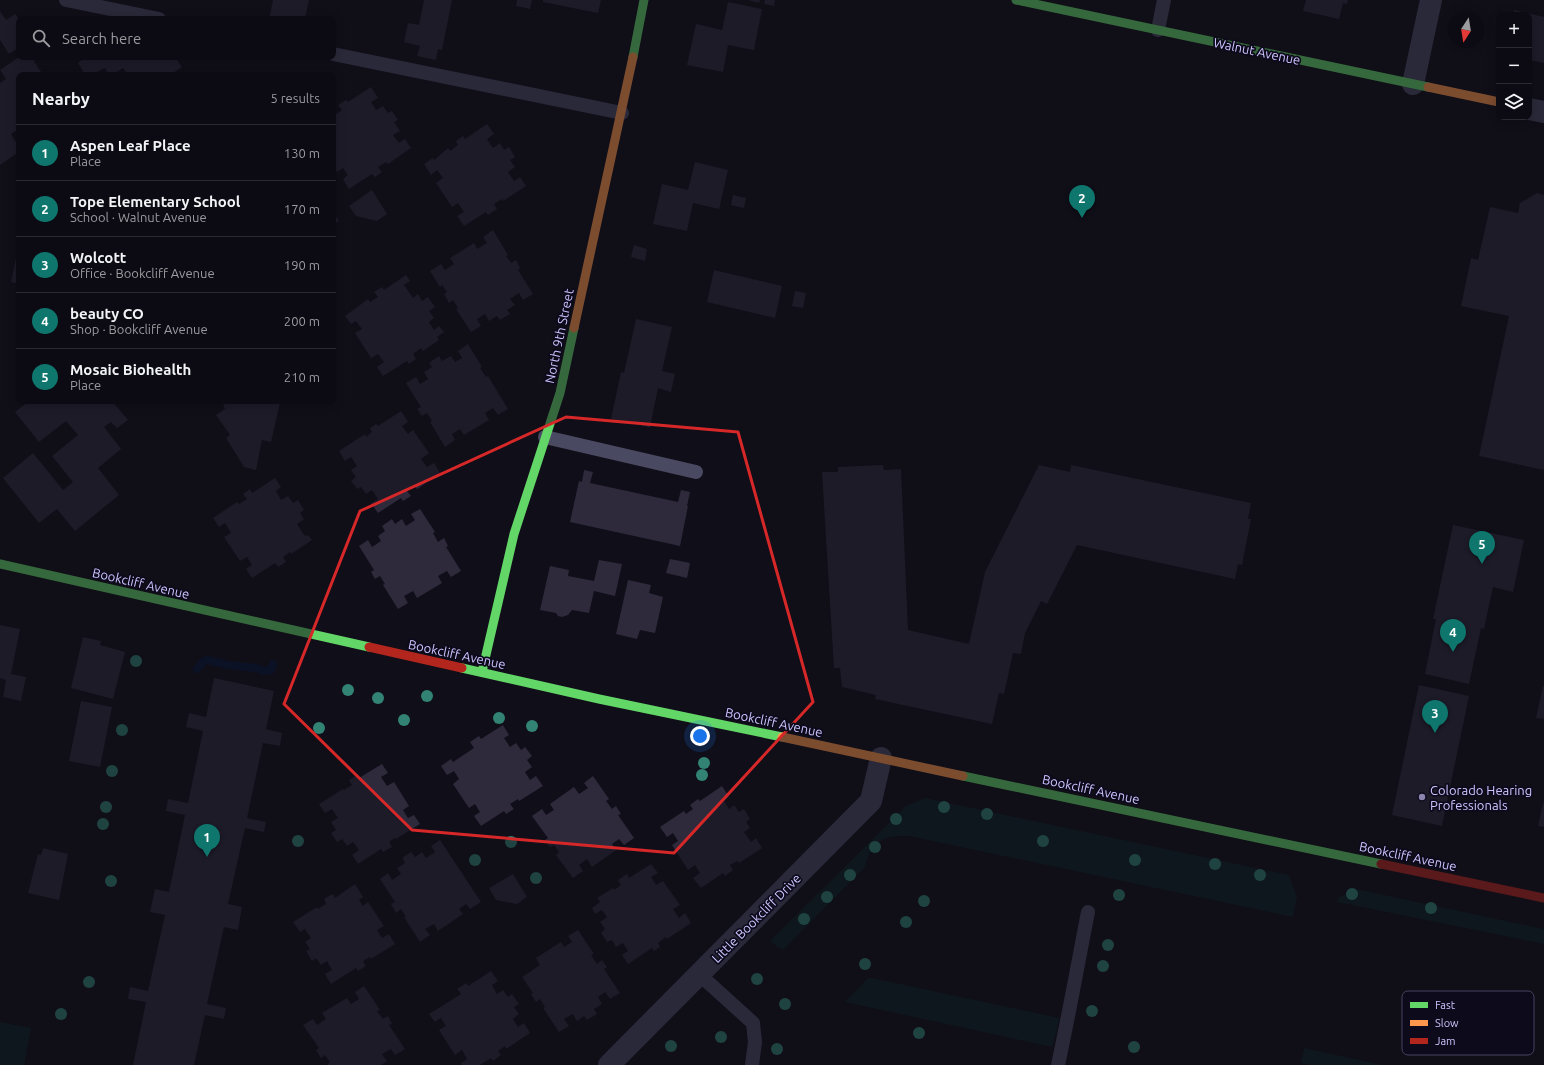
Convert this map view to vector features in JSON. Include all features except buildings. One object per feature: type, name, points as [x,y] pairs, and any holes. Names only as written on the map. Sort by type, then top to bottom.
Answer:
[{"type":"street","name":"North 9th Street","points":[[482,672],[514,534],[560,393],[622,113],[644,0]]},
{"type":"street","name":"Walnut Avenue","points":[[1016,0],[1496,101]]},
{"type":"street","points":[[1413,84],[1431,0]]},
{"type":"street","points":[[1532,110],[1544,112]]},
{"type":"street","name":"Bookcliff Avenue","points":[[0,564],[599,699],[1544,898]]},
{"type":"street","name":"Little Bookcliff Drive","points":[[609,1065],[871,801],[880,758]]},
{"type":"lane","points":[[66,0],[145,16]]},
{"type":"lane","points":[[1158,30],[1164,0]]},
{"type":"lane","points":[[336,55],[622,113]]},
{"type":"lane","points":[[545,437],[696,472]]},
{"type":"lane","points":[[1058,1065],[1069,1016],[1088,912]]},
{"type":"lane","points":[[700,975],[753,1023],[755,1042],[752,1065]]},
{"type":"highlighted area","points":[[566,417],[738,432],[813,702],[674,853],[412,830],[284,704],[360,511]]},
{"type":"green space","points":[[925,798],[1289,875],[1297,897],[1293,917],[909,836],[900,836],[885,839],[875,845],[865,867],[784,949],[779,948],[770,941],[906,806]]},
{"type":"green space","points":[[1356,889],[1544,929],[1544,944],[1337,902],[1338,898]]},
{"type":"green space","points":[[868,978],[1059,1018],[1052,1047],[845,1002]]},
{"type":"green space","points":[[0,1022],[31,1028],[24,1065],[0,1065]]},
{"type":"green space","points":[[1304,1048],[1382,1065],[1311,1065],[1301,1063]]},
{"type":"waterway","points":[[197,669],[204,661],[207,660],[228,665],[256,668],[264,671],[271,670],[273,664]]},
{"type":"traffic: fast","points":[[633,57],[644,0]]},
{"type":"traffic: fast","points":[[1016,0],[1428,87]]},
{"type":"traffic: fast","points":[[482,672],[514,534],[560,393],[574,328]]},
{"type":"traffic: fast","points":[[0,564],[369,647]]},
{"type":"traffic: fast","points":[[462,668],[599,699],[782,737]]},
{"type":"traffic: fast","points":[[963,776],[1381,864]]},
{"type":"traffic: slow","points":[[574,328],[633,57]]},
{"type":"traffic: slow","points":[[1428,87],[1496,101]]},
{"type":"traffic: slow","points":[[782,737],[963,776]]},
{"type":"traffic: jam","points":[[369,647],[462,668]]},
{"type":"traffic: jam","points":[[1381,864],[1544,898]]},
{"type":"place","name":"Tope Elementary School","points":[[1082,218]]},
{"type":"place","name":"Mosaic Biohealth","points":[[1482,564]]},
{"type":"place","name":"beauty CO","points":[[1453,652]]},
{"type":"place","name":"Wolcott","points":[[1435,733]]},
{"type":"place","name":"Colorado Hearing Professionals","points":[[1422,797]]},
{"type":"place","name":"Aspen Leaf Place","points":[[207,857]]}]
